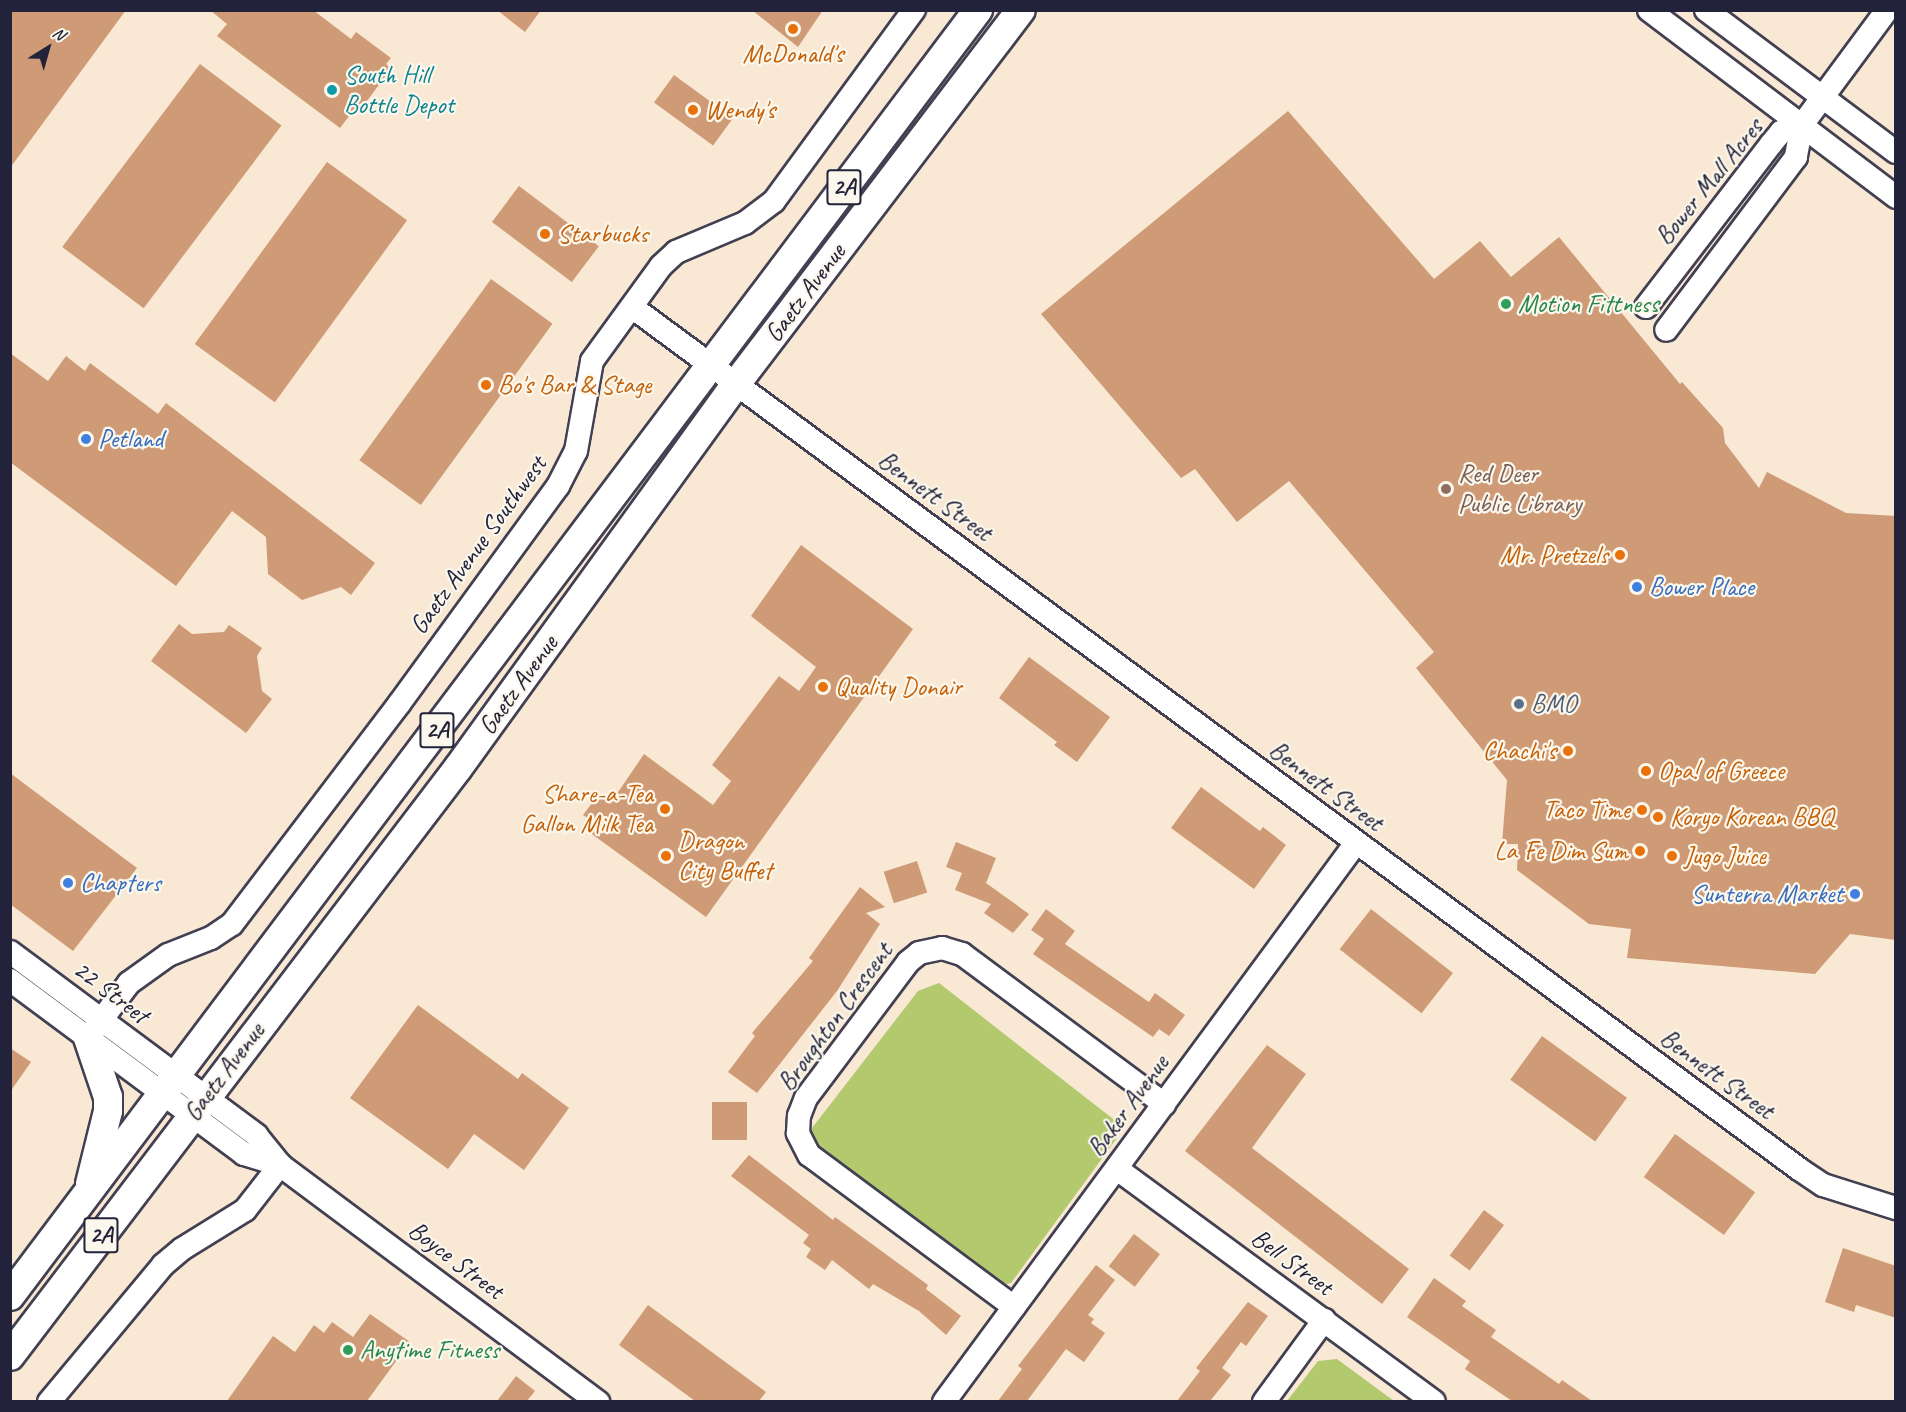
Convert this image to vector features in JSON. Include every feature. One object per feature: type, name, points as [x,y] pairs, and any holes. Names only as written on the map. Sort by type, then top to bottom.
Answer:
[{"type":"main road","name":"Gaetz Avenue","points":[[10,1296],[171,1086],[710,364],[978,10]]},
{"type":"main road","name":"Gaetz Avenue","points":[[10,1356],[198,1106],[458,768],[736,384],[1021,10]]},
{"type":"main road","points":[[86,1198],[108,1111],[108,1097],[95,1030]]},
{"type":"street","name":"Gaetz Avenue Southwest","points":[[95,1030],[129,983],[168,955],[211,938],[231,924],[399,704],[567,473],[580,438],[590,367],[670,256],[745,223],[774,201],[914,10]]},
{"type":"street","points":[[1649,10],[1896,198]]},
{"type":"street","points":[[1706,10],[1896,152]]},
{"type":"street","points":[[1802,125],[1887,10]]},
{"type":"street","name":"Bower Mall Acres","points":[[1646,307],[1781,132],[1802,125],[1796,158],[1666,330]]},
{"type":"street","points":[[632,307],[710,364]]},
{"type":"street","name":"Bennett Street","points":[[710,364],[1799,1169],[1823,1185],[1896,1209]]},
{"type":"street","name":"Baker Avenue","points":[[944,1401],[1356,843]]},
{"type":"street","name":"Broughton Crescent","points":[[1014,1307],[809,1155],[798,1133],[799,1116],[806,1098],[908,962],[919,953],[942,948],[962,954],[1164,1104]]},
{"type":"street","name":"22 Street","points":[[10,952],[95,1030]]},
{"type":"street","name":"22 Street","points":[[10,980],[95,1030],[198,1106]]},
{"type":"street","name":"Boyce Street","points":[[198,1106],[244,1154],[280,1165],[596,1401]]},
{"type":"street","points":[[49,1401],[163,1265],[182,1249],[245,1210],[280,1165]]},
{"type":"street","name":"Bell Street","points":[[1117,1169],[1434,1401]]},
{"type":"street","points":[[1264,1401],[1324,1320]]},
{"type":"green space","points":[[939,983],[1117,1122],[1117,1138],[1011,1283],[989,1288],[812,1157],[812,1128],[918,991]]},
{"type":"green space","points":[[1337,1359],[1394,1401],[1287,1401],[1318,1361]]},
{"type":"building","points":[[10,10],[126,10],[10,168]]},
{"type":"building","name":"South Hill Bottle Depot","points":[[210,10],[313,10],[351,39],[356,32],[391,58],[386,64],[391,69],[357,114],[353,111],[340,128],[217,36],[227,24]]},
{"type":"building","points":[[497,10],[541,10],[525,32]]},
{"type":"building","name":"McDonald's","points":[[752,10],[823,10],[798,47]]},
{"type":"building","points":[[200,64],[281,125],[144,308],[62,247]]},
{"type":"building","name":"Wendy's","points":[[674,75],[733,118],[713,145],[654,103]]},
{"type":"building","name":"Bower Place","points":[[1288,111],[1434,279],[1480,241],[1511,277],[1559,237],[1680,384],[1682,382],[1723,428],[1725,443],[1759,488],[1767,472],[1846,513],[1896,516],[1896,940],[1850,934],[1815,974],[1627,958],[1631,929],[1589,924],[1517,870],[1518,844],[1502,844],[1507,780],[1416,668],[1434,652],[1289,481],[1237,522],[1195,469],[1181,478],[1041,314]]},
{"type":"building","points":[[327,162],[407,220],[275,402],[195,344]]},
{"type":"building","name":"Starbucks","points":[[519,186],[599,246],[572,282],[492,222]]},
{"type":"building","points":[[491,279],[552,324],[421,505],[359,460]]},
{"type":"building","points":[[10,353],[48,381],[66,356],[85,371],[90,363],[158,414],[166,403],[375,563],[351,595],[341,587],[302,600],[268,574],[266,537],[232,511],[176,586],[10,462]]},
{"type":"building","points":[[801,545],[913,629],[706,917],[589,832],[595,823],[583,815],[598,795],[610,804],[644,754],[713,805],[731,781],[712,765],[779,676],[799,691],[816,667],[751,616]]},
{"type":"building","points":[[179,624],[192,634],[224,632],[229,625],[262,648],[257,656],[262,691],[272,699],[246,733],[151,661]]},
{"type":"building","points":[[1029,657],[1110,717],[1077,762],[1054,745],[1057,742],[999,698]]},
{"type":"building","name":"Chapters","points":[[10,773],[137,868],[73,951],[10,904]]},
{"type":"building","points":[[1201,787],[1260,831],[1263,827],[1286,845],[1254,889],[1171,828]]},
{"type":"building","points":[[956,842],[996,858],[986,883],[1029,914],[1013,933],[984,913],[991,904],[955,890],[962,873],[946,867]]},
{"type":"building","points":[[917,861],[927,892],[894,903],[884,872]]},
{"type":"building","points":[[860,887],[885,907],[866,913],[880,924],[837,991],[757,1093],[728,1072],[755,1036],[752,1033],[813,961],[809,958]]},
{"type":"building","points":[[1046,909],[1075,931],[1065,944],[1149,1002],[1155,993],[1185,1015],[1169,1036],[1159,1029],[1153,1037],[1033,954],[1044,939],[1031,930]]},
{"type":"building","points":[[1371,909],[1453,973],[1422,1013],[1340,949]]},
{"type":"building","points":[[418,1005],[518,1079],[522,1073],[569,1108],[524,1170],[474,1134],[448,1169],[350,1098]]},
{"type":"building","points":[[1542,1036],[1627,1098],[1595,1141],[1510,1080]]},
{"type":"building","points":[[1267,1045],[1306,1074],[1252,1148],[1409,1269],[1382,1304],[1185,1151]]},
{"type":"building","points":[[10,1048],[31,1062],[10,1092]]},
{"type":"building","points":[[712,1102],[747,1102],[747,1140],[712,1140]]},
{"type":"building","points":[[1675,1134],[1755,1192],[1724,1235],[1644,1177]]},
{"type":"building","points":[[749,1155],[833,1220],[835,1217],[928,1285],[926,1289],[961,1316],[946,1335],[919,1311],[873,1284],[869,1289],[832,1260],[825,1270],[806,1257],[811,1249],[803,1243],[809,1235],[731,1176]]},
{"type":"building","points":[[1484,1210],[1504,1225],[1470,1271],[1450,1256]]},
{"type":"building","points":[[1134,1234],[1160,1254],[1135,1287],[1109,1266]]},
{"type":"building","points":[[1843,1248],[1896,1266],[1896,1318],[1856,1305],[1854,1312],[1825,1302]]},
{"type":"building","points":[[1096,1265],[1115,1280],[1088,1315],[1094,1319],[1091,1323],[1105,1333],[1084,1362],[1066,1349],[1027,1401],[998,1401],[1022,1369],[1018,1366]]},
{"type":"building","points":[[1434,1278],[1466,1301],[1462,1306],[1496,1330],[1491,1337],[1559,1384],[1562,1380],[1592,1401],[1512,1401],[1465,1369],[1470,1361],[1407,1317]]},
{"type":"building","points":[[1248,1302],[1268,1316],[1246,1346],[1241,1342],[1222,1368],[1231,1375],[1210,1401],[1177,1401],[1200,1371],[1196,1368]]},
{"type":"building","points":[[648,1305],[766,1392],[759,1401],[695,1401],[619,1345]]},
{"type":"building","points":[[370,1314],[410,1342],[367,1401],[227,1401],[273,1336],[295,1352],[314,1325],[324,1333],[332,1322],[353,1337]]},
{"type":"building","points":[[516,1376],[535,1391],[527,1401],[497,1401]]},
{"type":"place","name":"McDonald's","points":[[793,29]]},
{"type":"place","name":"South Hill Bottle Depot","points":[[332,90]]},
{"type":"place","name":"Wendy's","points":[[693,110]]},
{"type":"place","name":"Starbucks","points":[[545,234]]},
{"type":"place","name":"Motion Fittness","points":[[1506,304]]},
{"type":"place","name":"Bo's Bar & Stage","points":[[486,385]]},
{"type":"place","name":"Petland","points":[[86,439]]},
{"type":"place","name":"Red Deer Public Library","points":[[1446,489]]},
{"type":"place","name":"Mr. Pretzels","points":[[1620,555]]},
{"type":"place","name":"Bower Place","points":[[1637,587]]},
{"type":"place","name":"Quality Donair","points":[[823,687]]},
{"type":"place","name":"BMO","points":[[1519,704]]},
{"type":"place","name":"Chachi's","points":[[1568,751]]},
{"type":"place","name":"Opa! of Greece","points":[[1646,771]]},
{"type":"place","name":"Share-a-Tea Gallon Milk Tea","points":[[665,809]]},
{"type":"place","name":"Taco Time","points":[[1642,810]]},
{"type":"place","name":"Koryo Korean BBQ","points":[[1658,817]]},
{"type":"place","name":"La Fe Dim Sum","points":[[1640,851]]},
{"type":"place","name":"Dragon City Buffet","points":[[666,856]]},
{"type":"place","name":"Jugo Juice","points":[[1672,856]]},
{"type":"place","name":"Chapters","points":[[68,883]]},
{"type":"place","name":"Sunterra Market","points":[[1855,894]]},
{"type":"place","name":"Anytime Fitness","points":[[348,1350]]}]
